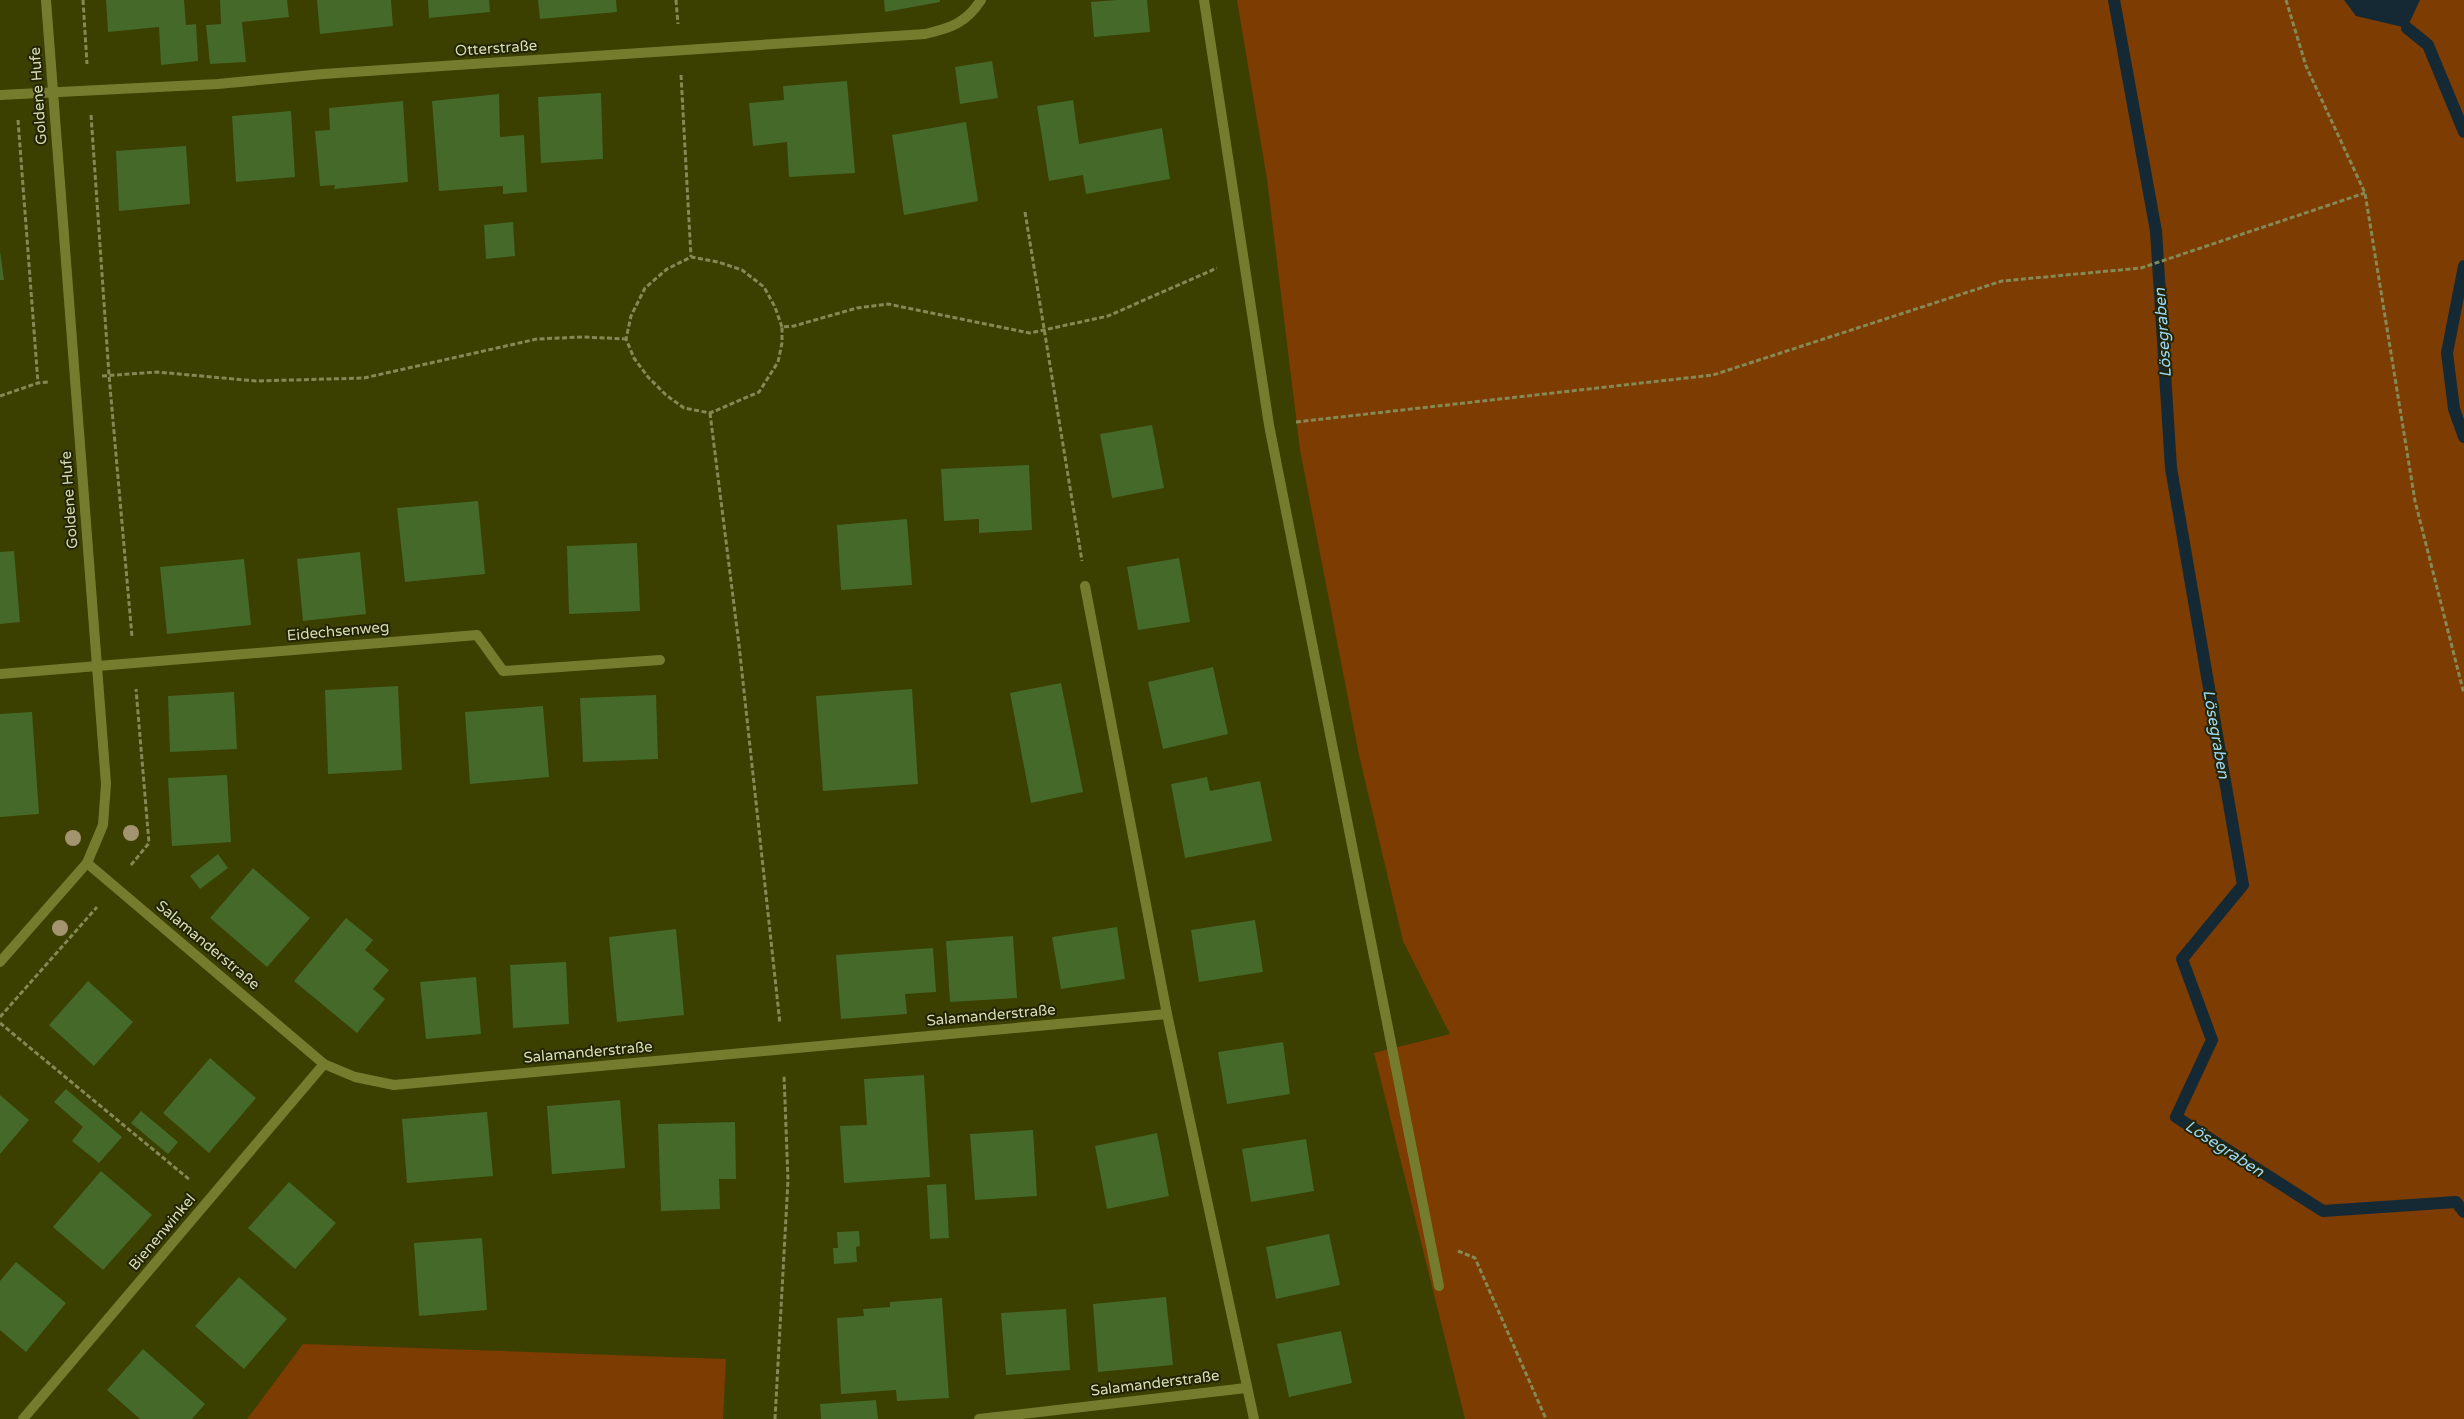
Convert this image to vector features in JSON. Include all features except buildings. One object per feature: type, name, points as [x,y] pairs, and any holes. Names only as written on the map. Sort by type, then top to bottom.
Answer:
[{"type":"street","name":"Goldene Hufe","points":[[0,962],[86,863],[103,825],[106,784],[105,744],[97,665],[46,0]]},
{"type":"street","name":"Otterstraße","points":[[0,95],[218,84],[323,74],[925,34],[954,27],[975,10],[981,0]]},
{"type":"street","points":[[1204,0],[1269,425],[1428,1239],[1439,1286]]},
{"type":"street","points":[[1085,586],[1167,1014],[1254,1419]]},
{"type":"street","name":"Eidechsenweg","points":[[0,674],[477,635],[503,671],[660,660]]},
{"type":"street","name":"Salamanderstraße","points":[[86,863],[324,1064],[355,1078],[394,1085],[1167,1014]]},
{"type":"street","name":"Bienenwinkel","points":[[23,1419],[324,1064]]},
{"type":"street","name":"Salamanderstraße","points":[[979,1419],[1246,1388]]},
{"type":"path","points":[[676,0],[691,257]]},
{"type":"path","points":[[2286,0],[2306,66],[2365,193],[2415,501],[2464,694]]},
{"type":"path","points":[[16,94],[38,383]]},
{"type":"path","points":[[1269,425],[1713,375],[2002,281],[2141,268],[2365,193]]},
{"type":"path","points":[[1025,212],[1079,538],[1085,586]]},
{"type":"path","points":[[691,257],[718,262],[742,270],[764,288],[775,306],[782,327],[782,343],[778,362],[759,392],[710,413],[684,408],[666,395],[648,377],[626,339],[631,316],[645,288],[667,270],[691,257]]},
{"type":"path","points":[[782,327],[794,326],[857,308],[888,304],[1030,334],[1108,316],[1243,257]]},
{"type":"path","points":[[0,396],[38,383],[158,372],[256,381],[364,378],[537,339],[583,337],[626,339]]},
{"type":"path","points":[[710,413],[739,645],[783,1049],[788,1180],[775,1419]]},
{"type":"path","points":[[0,1023],[211,1198]]},
{"type":"path","points":[[1428,1239],[1475,1258],[1546,1419]]},
{"type":"shaded area","points":[[1237,0],[2464,0],[2464,1419],[1465,1419],[1374,1053],[1450,1034],[1403,941],[1359,755],[1300,450],[1267,179]]},
{"type":"shaded area","points":[[303,1344],[726,1359],[723,1419],[247,1419]]},
{"type":"water","points":[[2344,0],[2420,0],[2407,28],[2356,16]]},
{"type":"waterway","name":"Lösegraben","points":[[2114,0],[2156,231],[2171,468],[2243,885],[2182,959],[2212,1040],[2176,1117],[2323,1211],[2456,1202],[2464,1212]]},
{"type":"waterway","points":[[2407,28],[2428,45],[2464,132]]},
{"type":"waterway","points":[[2464,266],[2447,353],[2454,409],[2464,437]]}]
